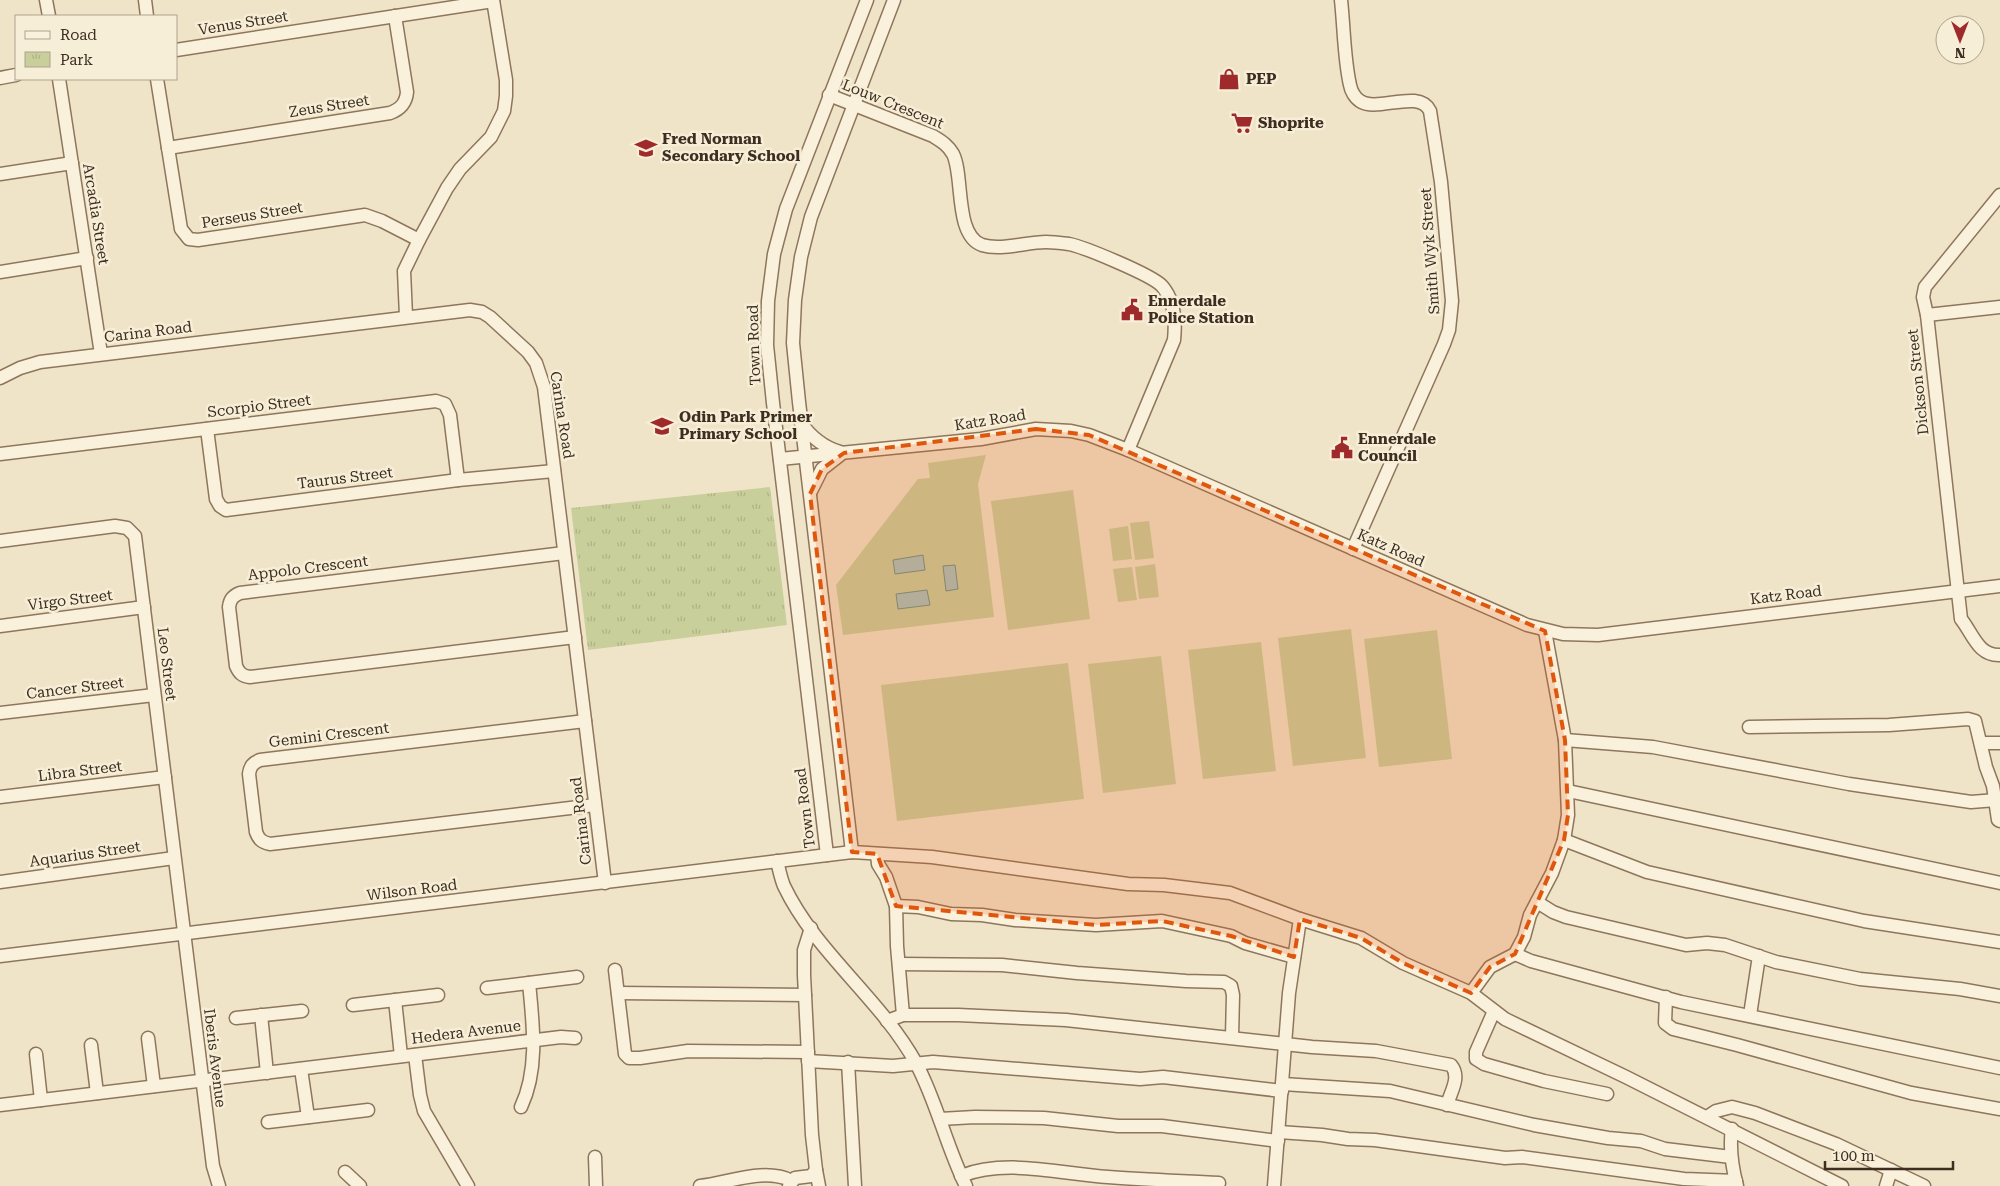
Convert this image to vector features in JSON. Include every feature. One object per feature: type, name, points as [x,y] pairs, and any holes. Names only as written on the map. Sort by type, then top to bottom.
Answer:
[{"type":"street","points":[[46,0],[49,15]]},
{"type":"street","points":[[145,0],[147,15]]},
{"type":"street","name":"Town Road","points":[[867,0],[786,209],[774,254],[768,301],[767,345],[827,854],[852,852],[932,858],[989,864],[1128,884],[1164,885],[1214,890],[1230,894],[1361,938],[1403,964],[1471,993],[1505,1019],[1707,1117],[1842,1186]]},
{"type":"street","points":[[852,852],[801,422],[793,343],[795,300],[801,257],[811,217],[894,0]]},
{"type":"street","name":"Smith Wyk Street","points":[[1341,0],[1349,78],[1354,95],[1360,102],[1372,104],[1414,101],[1425,105],[1430,111],[1441,182],[1452,301],[1449,330],[1444,344],[1353,549]]},
{"type":"street","points":[[406,316],[404,271],[447,188],[460,169],[491,137],[504,111],[506,80],[493,1]]},
{"type":"street","name":"Venus Street","points":[[178,50],[493,1]]},
{"type":"street","name":"Zeus Street","points":[[168,148],[397,111],[404,103],[407,92],[395,16]]},
{"type":"street","points":[[0,78],[15,75]]},
{"type":"street","name":"Arcadia Street","points":[[59,80],[101,354]]},
{"type":"street","name":"Perseus Street","points":[[157,80],[181,229],[189,239],[198,240],[365,215],[382,221],[419,240]]},
{"type":"street","name":"Louw Crescent","points":[[830,95],[934,136],[948,147],[955,162],[967,230],[978,243],[991,246],[1045,242],[1070,244],[1130,268],[1161,285],[1173,306],[1174,340],[1128,450]]},
{"type":"street","points":[[0,174],[72,163]]},
{"type":"street","name":"Dickson Street","points":[[2000,195],[1925,287],[1923,297],[1927,315],[1956,591],[1961,619],[1982,652],[1992,656],[2000,655]]},
{"type":"street","points":[[0,272],[87,258]]},
{"type":"street","points":[[1927,315],[2000,307]]},
{"type":"street","name":"Carina Road","points":[[0,378],[30,364],[101,354],[406,316],[470,310],[482,312],[490,316],[528,352],[536,363],[544,386],[605,883]]},
{"type":"street","name":"Scorpio Street","points":[[0,454],[430,401],[441,402],[446,406],[450,415],[458,480]]},
{"type":"street","points":[[801,422],[816,441],[830,449],[844,453]]},
{"type":"street","name":"Taurus Street","points":[[207,429],[216,499],[220,506],[226,510],[458,480],[554,471]]},
{"type":"street","name":"Katz Road","points":[[780,459],[981,439],[1036,429],[1071,431],[1089,435],[1128,450],[1528,626],[1572,635],[1598,635],[2000,586]]},
{"type":"street","points":[[810,494],[816,477],[822,469],[828,462],[844,453]]},
{"type":"street","name":"Leo Street","points":[[0,540],[115,526],[127,528],[135,536],[184,934]]},
{"type":"street","name":"Appolo Crescent","points":[[564,554],[240,593],[230,601],[229,607],[235,656],[238,672],[250,677],[575,637]]},
{"type":"street","name":"Virgo Street","points":[[0,626],[144,607]]},
{"type":"street","points":[[1471,993],[1490,968],[1515,954],[1524,936],[1530,915],[1552,873],[1564,840],[1568,816],[1565,740],[1545,631]]},
{"type":"street","name":"Cancer Street","points":[[0,713],[154,695]]},
{"type":"street","points":[[1748,727],[1879,725],[1968,719],[1975,721],[2000,822]]},
{"type":"street","name":"Gemini Crescent","points":[[585,721],[260,760],[254,762],[250,767],[249,774],[256,832],[258,838],[270,844],[595,805]]},
{"type":"street","points":[[1565,740],[1653,747],[1848,784],[1970,802],[1996,800]]},
{"type":"street","points":[[1981,743],[2000,743]]},
{"type":"street","name":"Libra Street","points":[[0,797],[164,777]]},
{"type":"street","points":[[1568,791],[2000,883]]},
{"type":"street","points":[[1564,840],[1647,872],[1864,921],[2000,942]]},
{"type":"street","name":"Wilson Road","points":[[0,956],[605,883],[827,854]]},
{"type":"street","points":[[877,854],[878,864],[886,877],[896,906],[897,946],[903,1015]]},
{"type":"street","name":"Aquarius Street","points":[[0,882],[174,858]]},
{"type":"street","points":[[777,861],[784,886],[811,928],[888,1021],[916,1063],[964,1181],[977,1169],[998,1167],[1108,1178],[1219,1183]]},
{"type":"street","points":[[1537,902],[1553,912],[1566,917],[1686,945],[1725,945],[1776,962],[1820,969],[1860,979],[1960,989],[2000,996]]},
{"type":"street","points":[[896,906],[918,907],[951,914],[1096,925],[1162,921],[1231,936],[1245,943],[1294,957]]},
{"type":"street","points":[[1274,1186],[1294,957],[1300,919]]},
{"type":"street","points":[[811,928],[804,950],[805,995],[816,1170],[819,1186]]},
{"type":"street","name":"Iberis Avenue","points":[[184,934],[213,1166],[219,1186]]},
{"type":"street","points":[[1515,954],[1531,961],[1666,997],[2000,1068]]},
{"type":"street","points":[[1750,1015],[1759,956]]},
{"type":"street","points":[[899,964],[1002,965],[1076,973],[1224,982],[1231,986],[1233,995],[1232,1037]]},
{"type":"street","points":[[615,970],[626,1054],[629,1058],[688,1051],[808,1056],[893,1066],[933,1062],[1140,1079],[1163,1077],[1282,1088],[1390,1091],[1534,1124],[1608,1138],[1641,1141],[1665,1149],[1731,1157]]},
{"type":"street","points":[[487,988],[577,977]]},
{"type":"street","name":"Hedera Avenue","points":[[529,983],[534,1040]]},
{"type":"street","points":[[618,993],[805,995]]},
{"type":"street","points":[[353,1004],[438,995]]},
{"type":"street","points":[[1666,997],[1665,1024],[1672,1029],[1911,1093],[2000,1109]]},
{"type":"street","name":"Hedera Avenue","points":[[395,1000],[401,1056]]},
{"type":"street","points":[[236,1018],[302,1011]]},
{"type":"street","points":[[1494,1011],[1476,1052],[1476,1059],[1484,1064],[1544,1081],[1607,1094]]},
{"type":"street","points":[[262,1015],[267,1073]]},
{"type":"street","points":[[888,1021],[903,1015],[958,1015],[1066,1020],[1312,1047],[1376,1051],[1451,1065],[1456,1076],[1447,1105]]},
{"type":"street","name":"Hedera Avenue","points":[[0,1105],[534,1040],[561,1037],[575,1038]]},
{"type":"street","points":[[148,1038],[154,1086]]},
{"type":"street","points":[[521,1107],[529,1085],[534,1040]]},
{"type":"street","points":[[91,1045],[97,1093]]},
{"type":"street","points":[[36,1054],[41,1100]]},
{"type":"street","points":[[415,1055],[420,1095],[424,1110],[468,1186]]},
{"type":"street","points":[[848,1062],[855,1186]]},
{"type":"street","points":[[301,1069],[308,1117]]},
{"type":"street","points":[[1707,1117],[1716,1110],[1732,1107],[1755,1113],[1836,1144],[1924,1186]]},
{"type":"street","points":[[268,1122],[368,1110]]},
{"type":"street","points":[[940,1119],[975,1117],[1044,1118],[1118,1126],[1162,1126],[1278,1136],[1322,1135],[1348,1140],[1375,1140],[1447,1151],[1505,1158],[1522,1157],[1684,1179],[1736,1184],[1731,1157],[1732,1130]]},
{"type":"street","points":[[595,1157],[596,1186]]},
{"type":"street","points":[[700,1186],[719,1185],[763,1175],[782,1176],[791,1184],[794,1178],[811,1176],[816,1170]]},
{"type":"street","points":[[1886,1186],[1891,1170]]},
{"type":"street","points":[[345,1172],[360,1186]]},
{"type":"highlighted area","points":[[1036,429],[1089,435],[1545,631],[1565,740],[1568,815],[1564,840],[1515,954],[1490,967],[1471,993],[1403,963],[1361,938],[1300,919],[1294,957],[1231,936],[1162,921],[1096,925],[896,906],[877,854],[852,852],[810,494],[822,469],[844,453]]},
{"type":"green space","points":[[986,455],[978,484],[994,617],[843,635],[836,585],[918,479],[930,478],[928,463]]},
{"type":"green space","points":[[770,487],[787,625],[588,650],[571,508]]},
{"type":"green space","points":[[1073,490],[1090,619],[1008,630],[991,501]]},
{"type":"green space","points":[[1149,521],[1154,558],[1135,560],[1130,523]]},
{"type":"green space","points":[[1128,526],[1132,559],[1113,561],[1109,529]]},
{"type":"green space","points":[[1155,564],[1159,597],[1139,599],[1135,567]]},
{"type":"green space","points":[[1132,567],[1137,600],[1118,602],[1113,569]]},
{"type":"green space","points":[[1351,629],[1366,758],[1293,766],[1278,638]]},
{"type":"green space","points":[[1437,630],[1452,759],[1379,767],[1364,639]]},
{"type":"green space","points":[[1261,642],[1276,771],[1203,779],[1188,650]]},
{"type":"green space","points":[[1161,656],[1176,784],[1103,793],[1088,664]]},
{"type":"green space","points":[[1068,663],[1084,799],[897,821],[881,685]]},
{"type":"water","points":[[923,555],[925,570],[895,574],[893,560]]},
{"type":"water","points":[[955,565],[958,589],[946,591],[943,566]]},
{"type":"water","points":[[927,590],[930,605],[898,609],[896,594]]},
{"type":"place","name":"PEP","points":[[1229,79]]},
{"type":"place","name":"Shoprite","points":[[1242,123]]},
{"type":"place","name":"Fred Norman Secondary School","points":[[646,148]]},
{"type":"place","name":"Ennerdale Police Station","points":[[1132,310]]},
{"type":"place","name":"Odin Park Primer Primary School","points":[[662,426]]},
{"type":"place","name":"Ennerdale Council","points":[[1342,448]]}]
